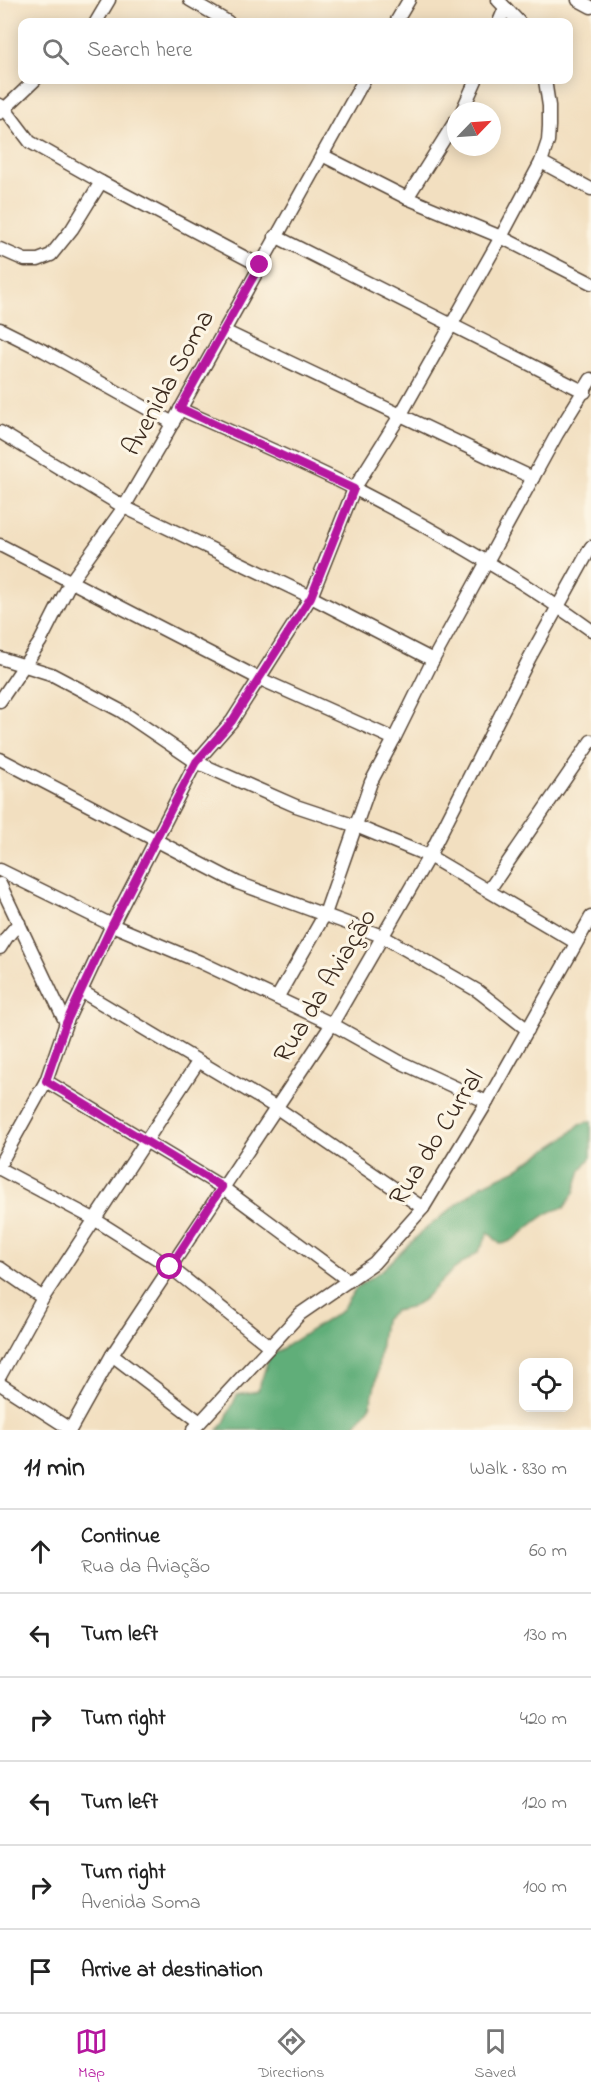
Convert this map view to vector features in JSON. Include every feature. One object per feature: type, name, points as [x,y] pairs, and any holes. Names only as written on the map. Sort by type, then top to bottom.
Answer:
[{"type":"street","points":[[98,18],[109,0]]},
{"type":"street","points":[[190,0],[221,18]]},
{"type":"street","points":[[398,18],[409,0]]},
{"type":"street","points":[[578,0],[591,7]]},
{"type":"street","points":[[502,4],[515,18]]},
{"type":"street","points":[[30,84],[2,109],[30,142],[260,265]]},
{"type":"street","name":"Avenida Soma","points":[[0,701],[40,642],[71,581],[124,507],[362,84]]},
{"type":"street","points":[[466,102],[474,84]]},
{"type":"street","points":[[0,1164],[46,1081],[66,1023],[112,925],[196,762],[232,721],[311,597],[354,489],[401,414],[452,325],[541,162],[548,141],[549,126],[546,84]]},
{"type":"street","points":[[406,198],[447,134]]},
{"type":"street","points":[[322,155],[406,198],[501,237],[591,283]]},
{"type":"street","points":[[541,162],[591,189]]},
{"type":"street","points":[[0,249],[25,260],[38,260],[51,255],[72,229],[101,182]]},
{"type":"street","points":[[275,236],[585,392]]},
{"type":"street","points":[[0,330],[44,351],[173,423]]},
{"type":"street","points":[[224,331],[533,478]]},
{"type":"street","points":[[277,998],[325,915],[371,782],[433,660],[557,434],[591,379]]},
{"type":"street","points":[[180,408],[354,489],[488,563],[558,606],[591,630]]},
{"type":"street","points":[[0,432],[124,507],[311,597],[433,660]]},
{"type":"street","points":[[0,545],[258,678],[394,739]]},
{"type":"street","name":"Rua da Aviação","points":[[70,1430],[112,1355],[332,1024],[429,856],[530,657],[591,547]]},
{"type":"street","points":[[0,658],[51,674],[121,711],[196,762],[296,806],[356,826],[429,856],[575,942]]},
{"type":"street","points":[[489,891],[591,741]]},
{"type":"street","points":[[0,759],[238,883],[382,936],[478,991],[528,1030]]},
{"type":"street","points":[[0,870],[112,925],[200,962],[332,1024],[399,1062],[487,1102]]},
{"type":"street","points":[[0,884],[66,1023]]},
{"type":"street","name":"Rua do Curral","points":[[112,1355],[197,1426],[300,1314],[374,1263],[423,1208],[487,1102],[591,917]]},
{"type":"street","points":[[0,948],[19,922]]},
{"type":"street","points":[[81,991],[277,1108],[423,1208]]},
{"type":"street","points":[[0,1376],[43,1298],[198,1062]]},
{"type":"street","points":[[46,1081],[222,1187],[349,1281]]},
{"type":"street","points":[[0,1169],[94,1219],[170,1267],[269,1346]]},
{"type":"street","points":[[0,1268],[43,1298]]},
{"type":"street","points":[[0,1384],[70,1430]]},
{"type":"green space","points":[[591,1121],[591,1157],[581,1170],[574,1193],[564,1208],[545,1215],[507,1242],[500,1244],[488,1232],[477,1253],[452,1271],[423,1300],[410,1308],[394,1311],[384,1320],[377,1376],[370,1407],[351,1430],[218,1430],[223,1425],[237,1395],[258,1391],[269,1357],[341,1311],[356,1288],[382,1270],[424,1230],[482,1185],[517,1169],[566,1137],[580,1124]]},
{"type":"route","points":[[170,1267],[222,1187],[46,1081],[66,1023],[112,925],[177,798],[196,762],[232,721],[311,597],[354,489],[180,408],[260,265]]}]
